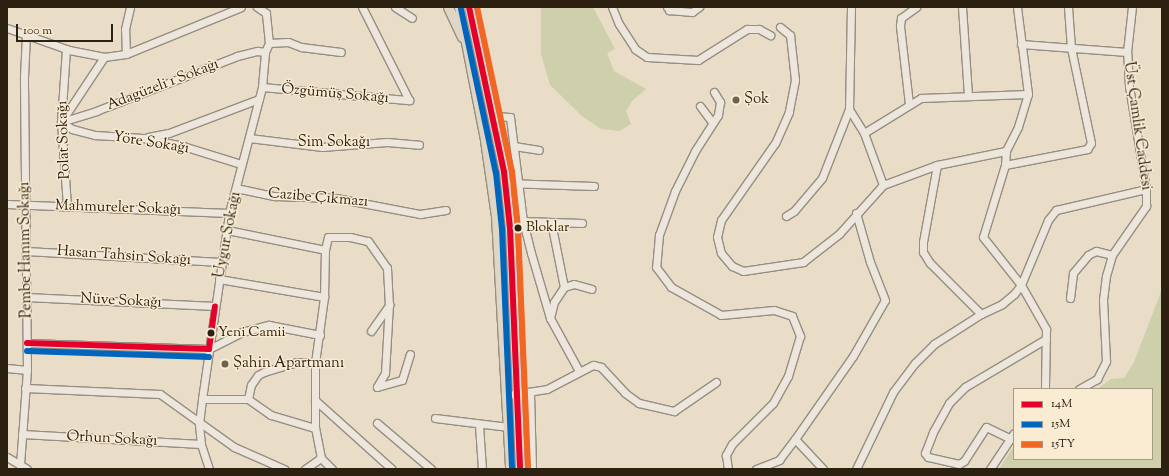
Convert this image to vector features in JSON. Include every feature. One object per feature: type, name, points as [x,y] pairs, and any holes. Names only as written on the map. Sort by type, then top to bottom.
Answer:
[{"type":"main road","points":[[448,7],[469,51]]},
{"type":"main road","points":[[459,7],[469,51],[496,216],[510,469]]},
{"type":"main road","points":[[469,7],[493,116],[505,183],[510,228],[520,469]]},
{"type":"street","points":[[126,54],[125,29],[130,7]]},
{"type":"street","points":[[7,28],[66,49],[104,57],[126,54],[241,7]]},
{"type":"street","points":[[257,7],[266,13],[269,44],[288,42],[301,47],[341,52]]},
{"type":"street","name":"Özgümüş Sokağı","points":[[262,87],[409,100],[362,7]]},
{"type":"street","points":[[395,7],[412,18]]},
{"type":"street","points":[[612,7],[619,24],[635,49],[647,57],[698,60],[747,28],[759,29],[770,35]]},
{"type":"street","points":[[667,7],[669,10],[692,12],[699,7]]},
{"type":"street","points":[[786,216],[794,211],[822,178],[849,109],[851,7]]},
{"type":"street","points":[[909,104],[900,26],[901,18],[916,7]]},
{"type":"street","points":[[962,7],[968,95]]},
{"type":"street","points":[[1017,7],[1028,94],[1018,127],[1006,151],[1005,165],[983,237],[1021,285],[1046,329],[1045,388]]},
{"type":"street","points":[[1005,165],[1086,149],[1091,143],[1071,48],[1068,7]]},
{"type":"street","points":[[1069,22],[1071,7]]},
{"type":"street","name":"Üst Çamlik Caddesi","points":[[1081,388],[1097,379],[1106,361],[1103,300],[1106,276],[1112,255],[1146,206],[1146,189],[1129,86],[1127,52],[1132,7]]},
{"type":"street","points":[[780,27],[790,35],[795,73],[789,112],[775,143],[720,220],[717,237],[721,253],[732,266],[742,271],[803,262],[839,234],[856,213],[883,185],[937,165],[1006,151]]},
{"type":"street","name":"Pembe Hanım Sokağı","points":[[20,465],[27,370],[25,204],[26,35]]},
{"type":"street","name":"Uygur Sokağı","points":[[209,469],[201,444],[199,424],[215,306],[229,213],[262,87],[265,52],[269,44]]},
{"type":"street","points":[[1021,44],[1127,52]]},
{"type":"street","name":"Polat Sokağı","points":[[66,49],[61,122],[67,206]]},
{"type":"street","name":"Adagüzeli 1 Sokaḡı","points":[[61,122],[96,111],[237,56],[257,51],[265,52]]},
{"type":"street","points":[[61,122],[104,57]]},
{"type":"street","points":[[714,92],[720,102],[718,115],[695,151],[675,191],[659,235],[656,267],[671,288],[721,315],[774,310],[792,316],[800,336],[788,376],[772,403],[732,444],[726,456],[728,469]]},
{"type":"street","points":[[864,132],[921,98],[968,95],[1028,94]]},
{"type":"street","points":[[143,138],[169,133],[259,99]]},
{"type":"street","points":[[700,106],[713,123]]},
{"type":"street","points":[[849,109],[864,132],[883,185]]},
{"type":"street","points":[[493,116],[510,117],[523,221],[550,318],[579,371]]},
{"type":"street","name":"Yöre Sokağı","points":[[61,122],[72,129],[95,135],[143,138],[183,146],[241,164]]},
{"type":"street","name":"Sim Sokağı","points":[[249,138],[322,146],[387,142],[419,145]]},
{"type":"street","points":[[514,146],[539,150]]},
{"type":"street","points":[[937,165],[923,242],[923,252],[930,263],[981,314]]},
{"type":"street","points":[[505,183],[518,182],[594,186]]},
{"type":"street","name":"Cazibe Çıkmazı","points":[[236,188],[275,196],[336,198],[420,214],[446,210]]},
{"type":"street","points":[[857,468],[894,392],[916,363],[934,344],[981,314],[1002,304],[1021,285],[1048,220],[1056,210],[1146,189]]},
{"type":"street","name":"Mahmureler Sokağı","points":[[7,204],[229,213]]},
{"type":"street","points":[[756,469],[779,460],[854,356],[886,300],[870,262],[856,213]]},
{"type":"street","points":[[523,221],[582,223]]},
{"type":"street","points":[[551,222],[564,287]]},
{"type":"street","points":[[227,230],[325,250]]},
{"type":"street","points":[[332,469],[321,458],[315,428],[315,363],[324,297],[325,250],[328,237],[333,236],[368,241],[387,268],[389,304],[385,373],[377,387],[402,380],[410,354]]},
{"type":"street","name":"Hasan Tahsin Sokağı","points":[[26,250],[222,262]]},
{"type":"street","points":[[1070,298],[1073,273],[1088,256],[1096,251],[1112,255]]},
{"type":"street","points":[[219,279],[324,297]]},
{"type":"street","points":[[550,318],[554,302],[564,287],[574,284],[591,289]]},
{"type":"street","name":"Nüve Sokağı","points":[[26,297],[215,306]]},
{"type":"street","points":[[371,330],[389,304]]},
{"type":"street","points":[[27,343],[209,349],[242,332],[269,326],[320,335]]},
{"type":"street","points":[[990,469],[1011,436],[986,427],[964,461],[959,464],[928,457],[926,452],[933,432],[949,403],[960,392],[1046,339]]},
{"type":"street","points":[[248,399],[252,385],[258,375],[297,362],[315,363]]},
{"type":"street","points":[[507,394],[547,390],[579,371],[593,365],[601,367],[625,393],[639,402],[674,411],[716,382]]},
{"type":"street","points":[[7,368],[27,370]]},
{"type":"street","points":[[25,388],[160,394],[199,424],[234,447],[284,469]]},
{"type":"street","points":[[530,392],[532,469]]},
{"type":"street","points":[[202,399],[248,399],[272,415],[315,428]]},
{"type":"street","points":[[315,400],[392,469]]},
{"type":"street","points":[[435,418],[479,425],[508,427]]},
{"type":"street","points":[[377,423],[432,469]]},
{"type":"street","points":[[479,425],[482,469]]},
{"type":"street","name":"Orhun Sokağı","points":[[22,434],[201,444]]},
{"type":"street","points":[[795,439],[823,469]]},
{"type":"street","points":[[7,457],[27,469]]},
{"type":"street","points":[[305,469],[321,458]]},
{"type":"green space","points":[[541,7],[593,7],[615,49],[607,53],[614,71],[646,89],[633,100],[626,111],[631,124],[620,131],[601,129],[582,116],[550,85],[541,54]]},
{"type":"green space","points":[[1162,289],[1162,469],[999,469],[1013,448],[1013,460],[1153,460],[1153,388],[1098,388],[1111,379],[1124,378],[1134,362]]},
{"type":"transit line","name":"14M","points":[[469,7],[504,172],[510,228],[520,469]]},
{"type":"transit line","name":"15TY","points":[[477,7],[512,171],[518,228],[528,469]]},
{"type":"transit line","name":"15M","points":[[461,9],[496,173],[502,229],[512,469]]},
{"type":"transit line","name":"14M","points":[[209,349],[215,306]]},
{"type":"transit line","name":"14M","points":[[27,343],[209,349]]},
{"type":"transit line","name":"15M","points":[[27,351],[209,357]]},
{"type":"place","name":"Şok","points":[[736,100]]},
{"type":"place","name":"Bloklar","points":[[518,228]]},
{"type":"place","name":"Yeni Camii","points":[[211,333]]},
{"type":"place","name":"Şahin Apartmanı","points":[[225,364]]}]
